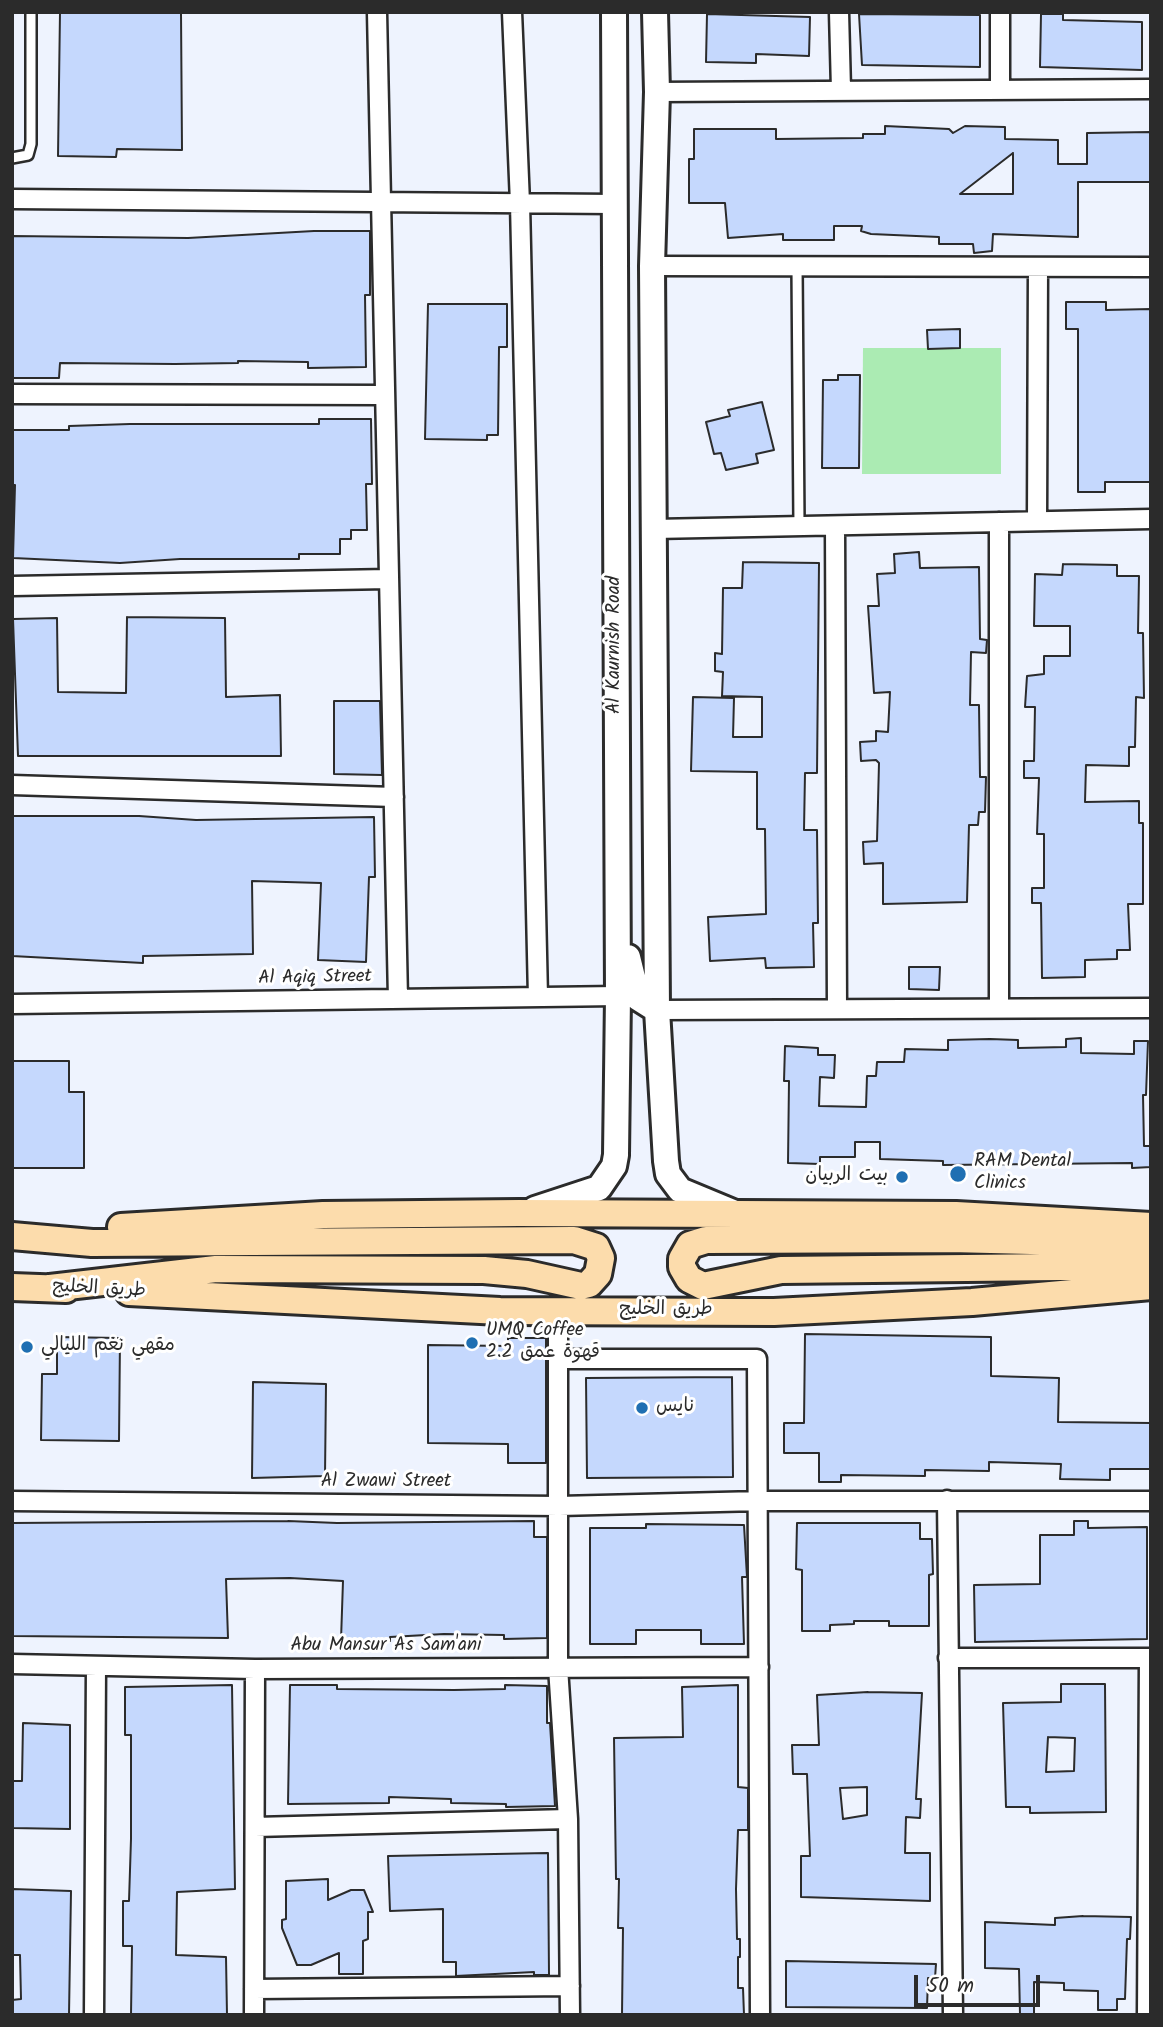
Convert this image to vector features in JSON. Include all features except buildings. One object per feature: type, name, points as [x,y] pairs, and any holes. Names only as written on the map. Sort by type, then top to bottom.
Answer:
[{"type":"main road","points":[[12,1233],[323,1215],[519,1213],[956,1216],[1151,1226]]},
{"type":"main road","points":[[12,1233],[92,1243],[574,1240],[596,1247],[601,1258],[598,1274],[589,1284],[582,1286],[508,1271],[216,1269],[50,1288]]},
{"type":"main road","points":[[1151,1244],[951,1239],[706,1240],[690,1245],[682,1259],[682,1267],[689,1279],[703,1286],[781,1270],[1007,1270],[1151,1266]]},
{"type":"main road","name":"طريق الخليج","points":[[12,1287],[558,1311],[842,1310],[1151,1286]]},
{"type":"street","points":[[377,12],[398,999]]},
{"type":"street","points":[[512,12],[520,203],[537,997]]},
{"type":"street","name":"Al Kaurnish Road","points":[[519,1213],[590,1194],[605,1181],[614,1166],[618,996],[614,12]]},
{"type":"street","name":"Al Kaurnish Road","points":[[655,12],[657,92],[652,266],[657,1010],[668,1174],[689,1195],[740,1215]]},
{"type":"street","points":[[839,12],[841,90]]},
{"type":"street","points":[[1000,12],[1000,89]]},
{"type":"street","points":[[657,92],[1151,89]]},
{"type":"street","points":[[12,199],[380,200],[635,206],[641,215],[643,322],[653,358]]},
{"type":"street","points":[[652,266],[1151,267]]},
{"type":"street","points":[[1037,521],[1038,267]]},
{"type":"street","points":[[12,394],[384,396]]},
{"type":"street","points":[[654,529],[1151,519]]},
{"type":"street","points":[[999,522],[999,1008]]},
{"type":"street","points":[[835,526],[836,1009]]},
{"type":"street","points":[[12,586],[388,579]]},
{"type":"street","points":[[12,785],[394,797]]},
{"type":"street","points":[[617,877],[630,966],[638,998],[657,1010],[1151,1007]]},
{"type":"street","name":"Al Aqiq Street","points":[[12,1004],[618,996]]},
{"type":"street","points":[[558,1311],[558,1667],[568,1819],[570,2015]]},
{"type":"street","points":[[560,1359],[757,1359],[760,2015]]},
{"type":"street","points":[[947,1500],[953,2015]]},
{"type":"street","name":"Al Zwawi Street","points":[[12,1501],[559,1506],[759,1501],[1151,1501]]},
{"type":"street","points":[[948,1658],[1150,1658],[1147,2015]]},
{"type":"street","name":"Abu Mansur As Sam'ani","points":[[12,1664],[255,1669],[759,1667]]},
{"type":"street","points":[[94,2015],[96,1666]]},
{"type":"street","points":[[254,2015],[255,1669]]},
{"type":"street","points":[[255,1827],[568,1819]]},
{"type":"street","points":[[254,1989],[570,1986]]},
{"type":"lane","points":[[12,158],[28,155],[31,144],[31,12]]},
{"type":"lane","points":[[797,266],[799,526]]},
{"type":"green space","points":[[863,348],[1001,348],[1001,474],[862,474]]},
{"type":"place","name":"RAM Dental Clinics","points":[[958,1174]]},
{"type":"place","name":"بيت الربيان","points":[[902,1177]]},
{"type":"place","name":"UMQ Coffee 2.2 قهوة عمق","points":[[472,1343]]},
{"type":"place","name":"مقهي نغم الليالي","points":[[27,1347]]},
{"type":"place","name":"نايس","points":[[642,1408]]}]
